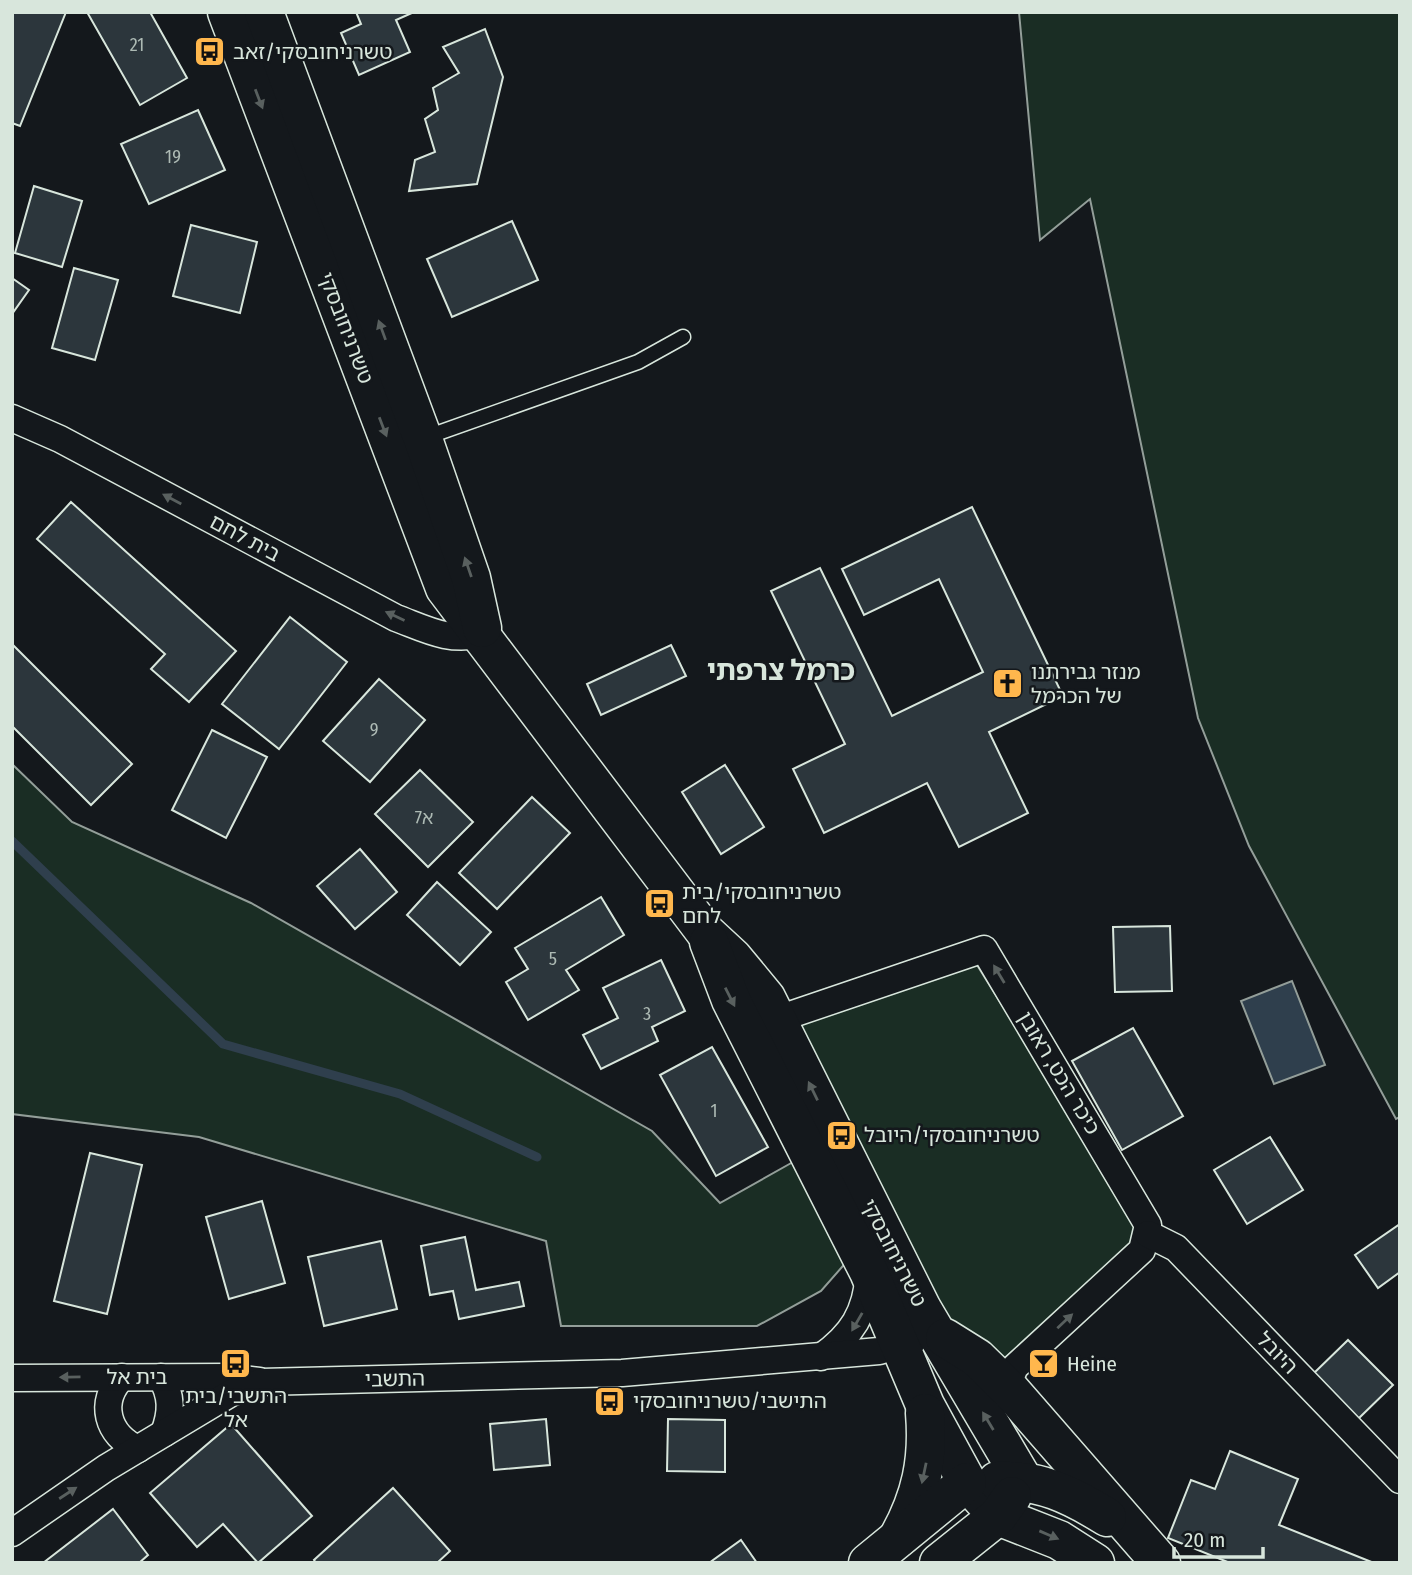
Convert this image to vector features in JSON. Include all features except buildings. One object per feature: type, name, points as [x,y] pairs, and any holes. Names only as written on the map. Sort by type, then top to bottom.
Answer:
[{"type":"street","name":"טשרניחובסקי","points":[[227,12],[445,588],[483,634],[706,933],[720,977],[767,1033],[934,1332],[977,1359],[1012,1391],[1133,1534]]},
{"type":"street","name":"טשרניחובסקי","points":[[264,12],[471,578],[483,634]]},
{"type":"street","name":"בית לחם","points":[[12,418],[60,439],[396,618],[450,637],[462,639],[483,634]]},
{"type":"street","name":"כיכר הכט, ראובן","points":[[767,1033],[984,949],[1143,1214],[1148,1234]]},
{"type":"street","name":"טשרניחובסקי","points":[[767,1033],[925,1405],[967,1482],[998,1516]]},
{"type":"street","points":[[1012,1391],[1009,1381],[1015,1367],[1142,1250],[1148,1234]]},
{"type":"street","name":"היובל","points":[[1148,1234],[1176,1248],[1400,1480]]},
{"type":"street","points":[[820,1357],[854,1328],[868,1293],[869,1272]]},
{"type":"street","points":[[934,1332],[1023,1480]]},
{"type":"street","name":"התשבי","points":[[12,1533],[164,1433],[231,1393],[261,1382],[622,1373],[820,1357],[900,1347],[934,1332]]},
{"type":"street","points":[[122,1377],[110,1395],[109,1418],[119,1437],[138,1449]]},
{"type":"street","points":[[161,1377],[171,1403],[171,1416],[164,1433]]},
{"type":"street","name":"בית אל","points":[[12,1378],[227,1377],[261,1382]]},
{"type":"street","points":[[898,1538],[917,1499],[926,1466],[925,1405]]},
{"type":"street","points":[[939,1563],[998,1516],[1023,1480]]},
{"type":"street","points":[[868,1563],[967,1482],[1023,1480],[1067,1494],[1133,1534],[1161,1563]]},
{"type":"street","points":[[998,1516],[1059,1540],[1095,1563]]},
{"type":"lane","points":[[422,439],[638,362],[683,337]]},
{"type":"green space","points":[[1019,12],[1400,12],[1400,1117],[1396,1119],[1249,846],[1198,718],[1090,199],[1040,240]]},
{"type":"green space","points":[[12,764],[72,822],[251,903],[652,1131],[720,1203],[793,1162],[849,1259],[821,1291],[757,1326],[561,1326],[546,1241],[199,1137],[12,1114]]},
{"type":"green space","points":[[977,965],[1137,1221],[1138,1237],[1116,1262],[999,1363],[937,1312],[799,1023]]},
{"type":"water","points":[[1292,981],[1325,1065],[1274,1084],[1241,1001]]},
{"type":"waterway","points":[[12,841],[223,1044],[400,1094],[537,1157]]},
{"type":"place","name":"טשרניחובסקי/זאב","points":[[210,52]]},
{"type":"place","name":"מנזר גבירתנו של הכרמל","points":[[1008,684]]},
{"type":"place","name":"טשרניחובסקי/בית לחם","points":[[659,904]]},
{"type":"place","name":"טשרניחובסקי/היובל","points":[[841,1135]]},
{"type":"place","name":"התשבי/בית אל","points":[[236,1364]]},
{"type":"place","name":"Heine","points":[[1044,1364]]},
{"type":"place","name":"התישבי/טשרניחובסקי","points":[[610,1401]]},
{"type":"district","name":"כרמל צרפתי","points":[[781,670]]}]
